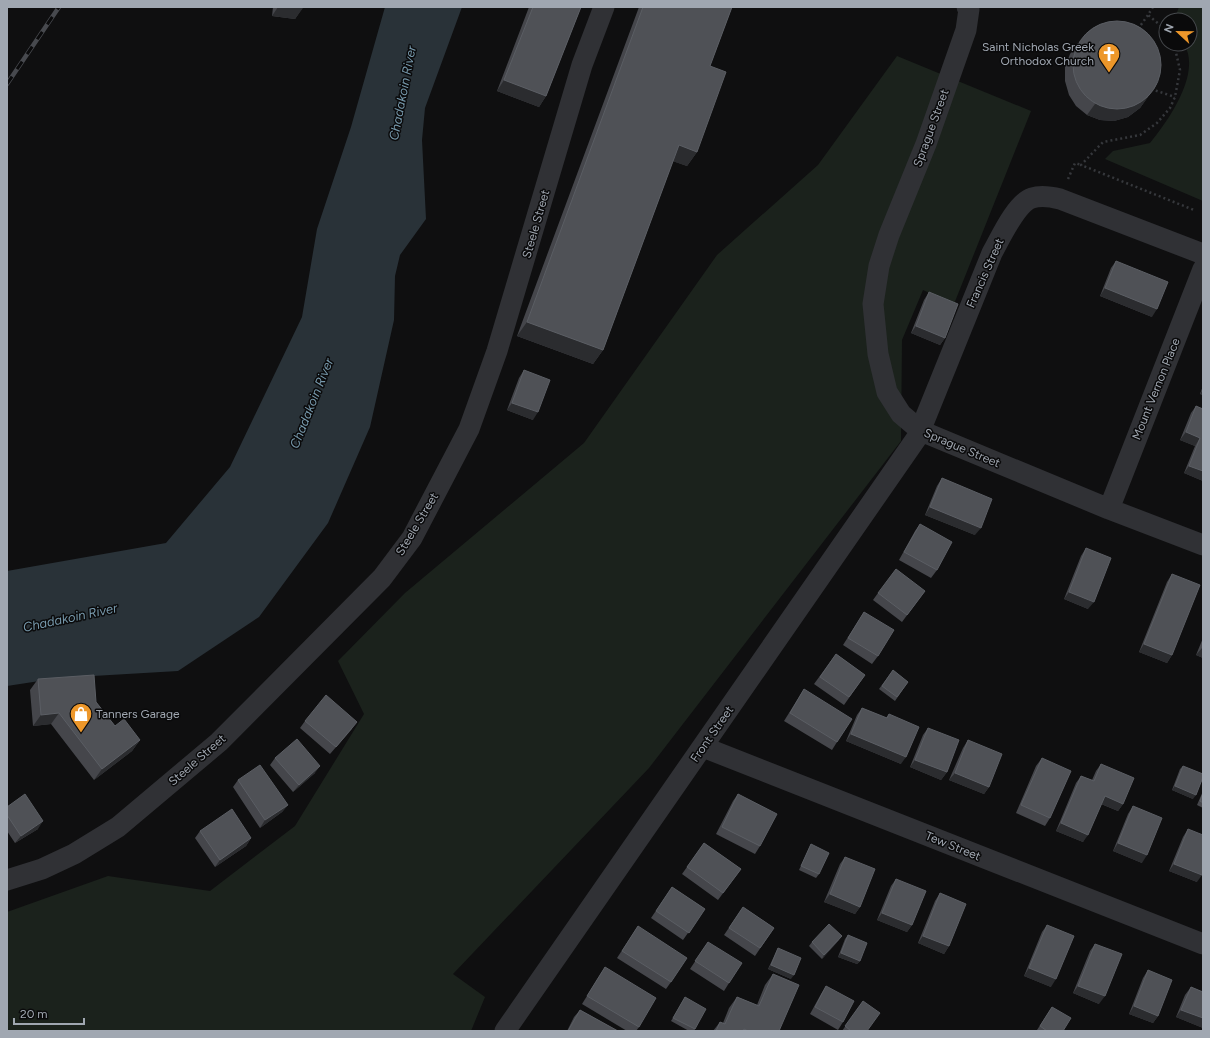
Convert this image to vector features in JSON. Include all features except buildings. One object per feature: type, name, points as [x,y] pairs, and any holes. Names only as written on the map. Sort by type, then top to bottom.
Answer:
[{"type":"street","name":"Steele Street","points":[[7,880],[42,869],[74,854],[118,827],[219,742],[382,578],[412,538],[469,429],[498,351],[582,65],[604,7]]},
{"type":"street","name":"Sprague Street","points":[[967,7],[969,10],[966,30],[926,144],[889,235],[879,266],[873,304],[878,354],[887,392],[902,414],[920,434],[1203,545]]},
{"type":"street","name":"Francis Street","points":[[920,434],[992,253],[1005,229],[1024,203],[1031,198],[1052,197],[1060,199],[1203,254]]},
{"type":"street","name":"Mount Vernon Place","points":[[1109,509],[1203,269]]},
{"type":"street","name":"Front Street","points":[[505,1031],[920,434]]},
{"type":"street","name":"Tew Street","points":[[703,747],[1203,944]]},
{"type":"path","points":[[1137,31],[1152,7]]},
{"type":"path","points":[[1148,15],[1158,23]]},
{"type":"path","points":[[1176,52],[1180,70],[1175,98],[1170,108],[1157,123],[1140,135],[1103,142],[1080,165],[1194,210]]},
{"type":"path","points":[[1151,88],[1175,98]]},
{"type":"shaded area","points":[[1179,7],[1203,7],[1203,201],[1105,159],[1113,151],[1150,143],[1173,110],[1180,96],[1186,82],[1189,69],[1187,52],[1198,52],[1198,12],[1177,12]]},
{"type":"shaded area","points":[[897,56],[1031,111],[954,304],[923,290],[902,340],[901,441],[649,768],[453,974],[485,997],[471,1031],[7,1031],[7,912],[108,876],[210,891],[295,826],[364,714],[338,661],[405,593],[584,443],[717,255],[818,165]]},
{"type":"water","name":"Chadakoin River","points":[[385,7],[462,7],[425,108],[422,140],[426,219],[400,255],[395,276],[394,320],[370,427],[328,523],[259,617],[178,671],[59,678],[7,686],[7,571],[166,543],[230,467],[302,317],[317,229],[351,127]]},
{"type":"railway","points":[[7,84],[59,7]]},
{"type":"place","name":"Saint Nicholas Greek Orthodox Church","points":[[1109,74]]},
{"type":"place","name":"Tanners Garage","points":[[81,734]]}]
